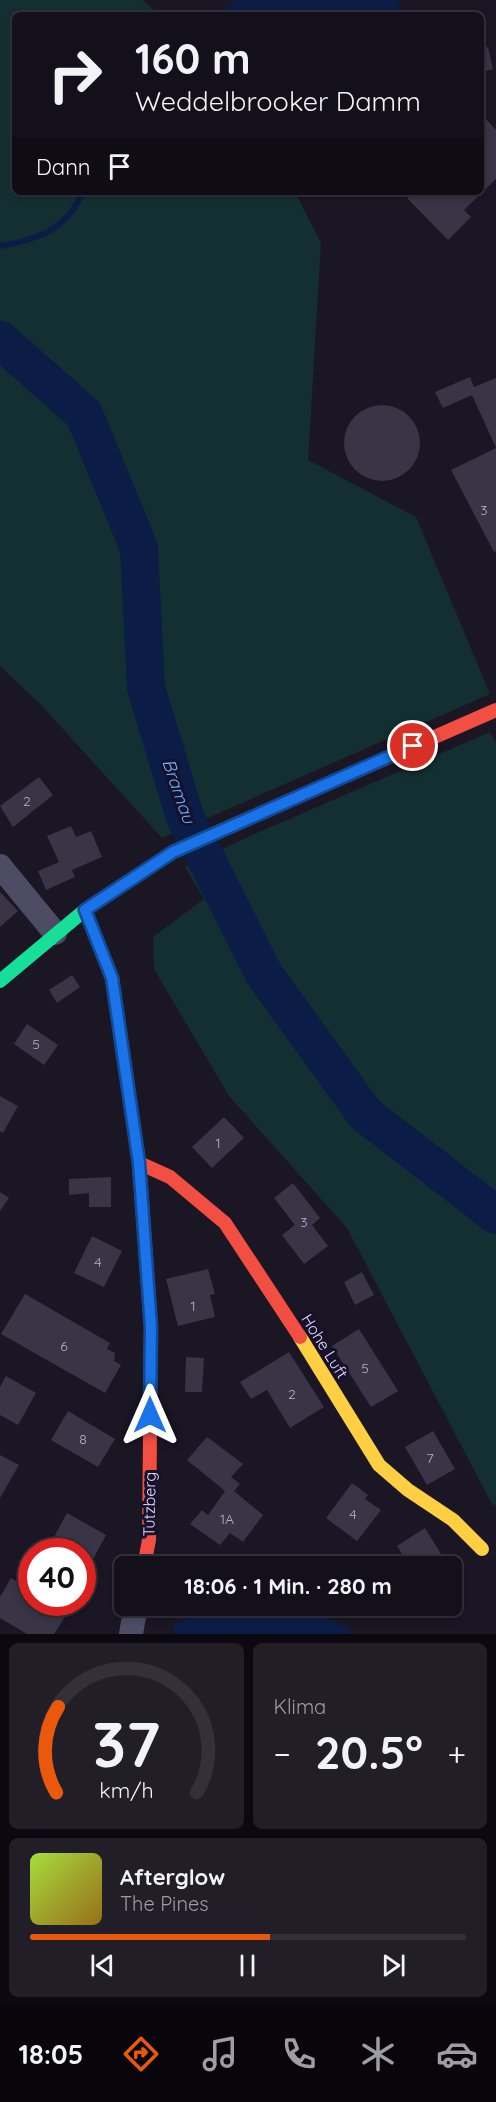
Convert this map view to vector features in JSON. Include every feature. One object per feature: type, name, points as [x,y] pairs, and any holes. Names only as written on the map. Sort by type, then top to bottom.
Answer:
[{"type":"street","points":[[0,981],[85,910],[173,852],[225,827],[496,710]]},
{"type":"street","points":[[0,866],[55,933]]},
{"type":"street","name":"Tutzberg","points":[[85,910],[112,978],[139,1163],[151,1327],[149,1540],[146,1556]]},
{"type":"street","name":"Hohe Luft","points":[[139,1163],[170,1177],[225,1223],[292,1324],[379,1465],[408,1490],[453,1520],[482,1549]]},
{"type":"street","points":[[131,1634],[134,1616]]},
{"type":"green space","points":[[0,0],[142,0],[156,12],[12,12],[12,195],[297,195],[321,243],[308,460],[416,517],[490,694],[162,838],[41,705],[0,666]]},
{"type":"green space","points":[[490,732],[496,743],[496,1504],[493,1506],[347,1228],[229,1096],[154,969],[153,937],[204,899],[185,867],[241,840]]},
{"type":"water","points":[[237,0],[397,0],[402,12],[218,12]]},
{"type":"water","points":[[192,1616],[324,1616],[347,1628],[352,1634],[173,1634],[174,1624]]},
{"type":"building","points":[[488,47],[493,69],[484,71],[484,48]]},
{"type":"building","points":[[484,117],[496,130],[496,179],[484,191]]},
{"type":"building","points":[[410,195],[479,195],[464,210],[471,217],[448,240],[407,198]]},
{"type":"building","points":[[470,377],[474,387],[496,378],[496,448],[472,395],[443,408],[435,392]]},
{"type":"building","points":[[375,405],[389,405],[403,411],[414,422],[420,436],[417,458],[409,470],[389,481],[375,481],[361,475],[350,464],[344,450],[344,436],[350,422],[361,411]]},
{"type":"building","points":[[496,448],[496,551],[494,552],[451,470]]},
{"type":"building","points":[[39,777],[53,795],[13,827],[0,806]]},
{"type":"building","points":[[71,826],[76,837],[91,831],[102,857],[72,870],[75,877],[46,890],[38,871],[59,862],[47,836]]},
{"type":"building","points":[[0,892],[18,911],[0,927]]},
{"type":"building","points":[[72,975],[80,987],[57,1003],[49,990]]},
{"type":"building","points":[[27,1024],[58,1045],[44,1065],[14,1044]]},
{"type":"building","points":[[0,1096],[18,1106],[3,1133],[0,1131]]},
{"type":"building","points":[[224,1117],[244,1138],[212,1168],[192,1147]]},
{"type":"building","points":[[111,1177],[111,1207],[89,1207],[89,1193],[69,1195],[69,1179]]},
{"type":"building","points":[[293,1183],[320,1218],[312,1225],[328,1246],[304,1264],[282,1235],[295,1225],[274,1198]]},
{"type":"building","points":[[0,1192],[9,1198],[0,1211]]},
{"type":"building","points":[[92,1236],[122,1251],[104,1287],[74,1273]]},
{"type":"building","points":[[208,1269],[215,1294],[210,1295],[215,1317],[178,1326],[166,1279]]},
{"type":"building","points":[[362,1272],[374,1295],[355,1305],[344,1282]]},
{"type":"building","points":[[25,1294],[110,1343],[107,1349],[115,1353],[114,1361],[121,1365],[105,1393],[1,1334]]},
{"type":"building","points":[[359,1329],[398,1391],[371,1407],[332,1346]]},
{"type":"building","points":[[289,1352],[324,1407],[290,1428],[267,1390],[251,1399],[240,1382]]},
{"type":"building","points":[[186,1357],[204,1358],[202,1392],[185,1392]]},
{"type":"building","points":[[6,1376],[36,1393],[18,1425],[0,1415],[0,1387]]},
{"type":"building","points":[[68,1411],[115,1439],[98,1467],[51,1440]]},
{"type":"building","points":[[433,1431],[455,1469],[427,1485],[405,1447]]},
{"type":"building","points":[[207,1437],[243,1464],[231,1477],[240,1484],[234,1491],[263,1515],[243,1542],[230,1533],[220,1545],[190,1524],[202,1510],[208,1515],[225,1491],[187,1460]]},
{"type":"building","points":[[0,1455],[19,1465],[0,1498]]},
{"type":"building","points":[[352,1483],[368,1495],[365,1499],[381,1510],[357,1541],[326,1518]]},
{"type":"building","points":[[67,1513],[106,1535],[96,1554],[96,1538],[54,1538]]},
{"type":"building","points":[[425,1528],[442,1556],[404,1556],[397,1546]]},
{"type":"building","points":[[11,1578],[18,1582],[18,1616],[65,1616],[54,1634],[27,1634],[0,1618],[0,1597]]},
{"type":"waterway","points":[[0,246],[27,240],[49,231],[68,216],[81,195]]},
{"type":"waterway","name":"Bramau","points":[[0,340],[84,414],[139,548],[146,688],[185,817],[264,974],[365,1114],[496,1215]]},
{"type":"traffic: fast","points":[[0,981],[85,910],[173,852],[234,825]]},
{"type":"traffic: fast","points":[[85,910],[112,978],[139,1163],[142,1203]]},
{"type":"traffic: slow","points":[[300,1337],[379,1465],[408,1490],[453,1520],[482,1549]]},
{"type":"traffic: jam","points":[[234,825],[496,710]]},
{"type":"traffic: jam","points":[[139,1163],[170,1177],[225,1223],[300,1337]]},
{"type":"traffic: jam","points":[[142,1203],[151,1327],[149,1540],[146,1556]]},
{"type":"route","points":[[150,1415],[151,1327],[139,1163],[112,978],[85,910],[173,852],[225,827],[413,746]]}]
